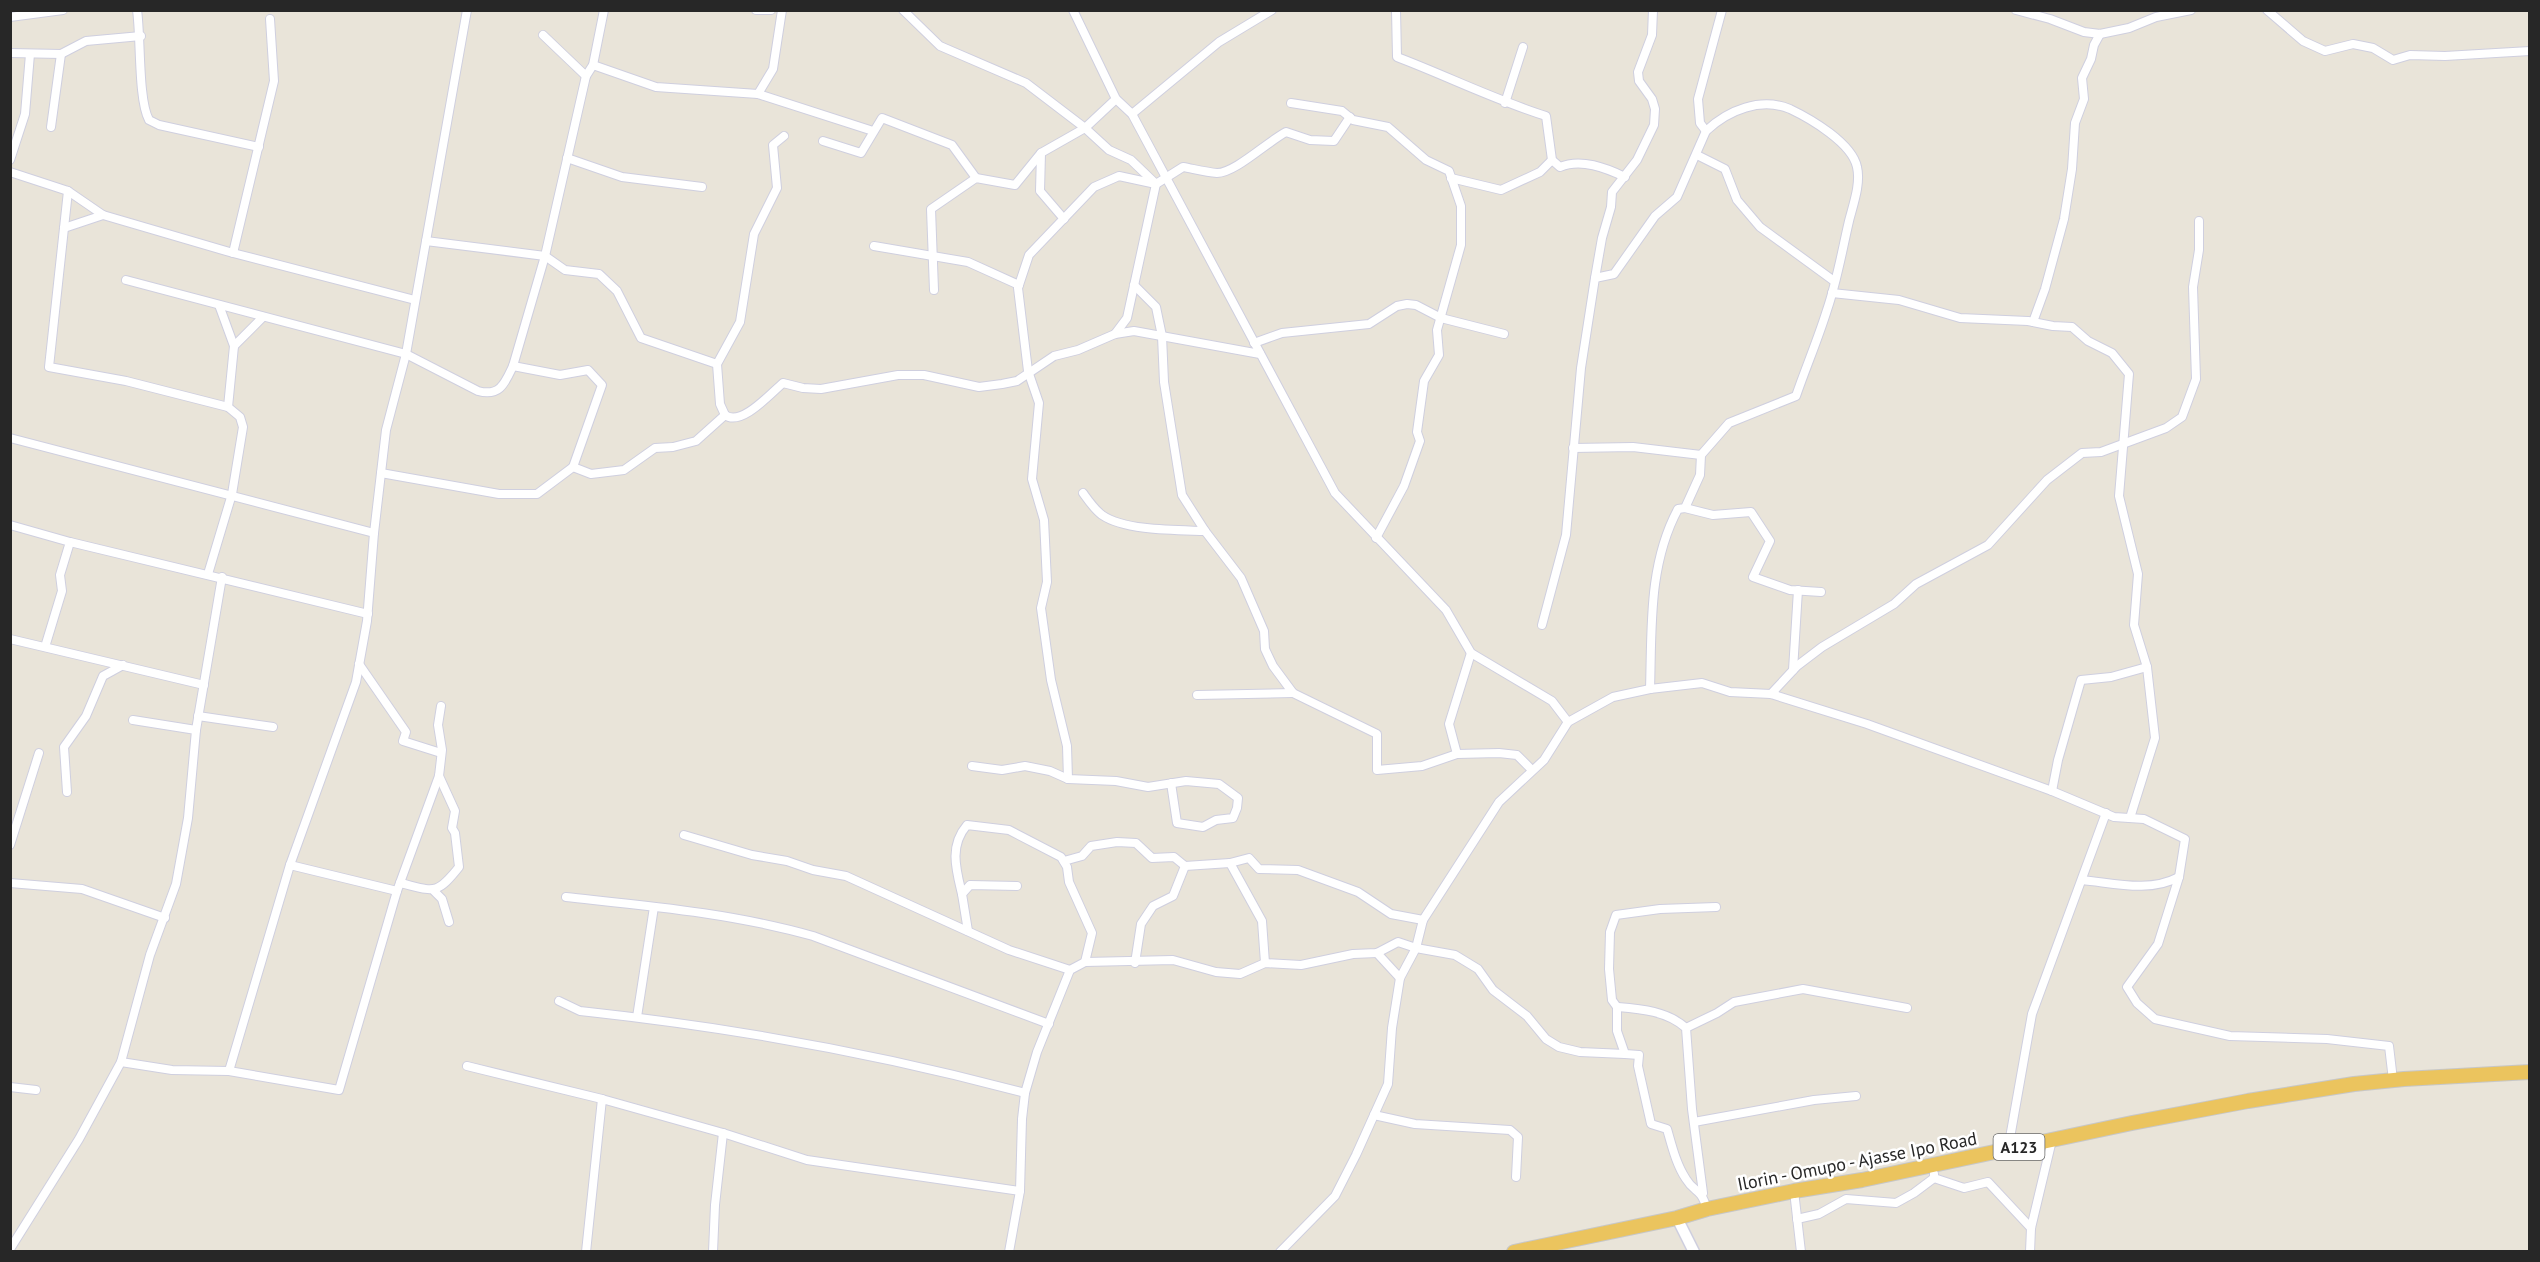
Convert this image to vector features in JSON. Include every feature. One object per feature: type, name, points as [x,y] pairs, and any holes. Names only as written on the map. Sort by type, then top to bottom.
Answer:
[{"type":"highway","name":"Ilorin - Omupo - Ajasse Ipo Road","points":[[1514,1251],[1677,1218],[1707,1209],[1794,1191],[1934,1171],[2008,1149],[2248,1101],[2393,1080],[2455,1074],[2529,1072]]},
{"type":"street","points":[[10,17],[63,10]]},
{"type":"street","points":[[137,10],[141,36],[143,104],[149,120],[159,125],[259,147]]},
{"type":"street","points":[[229,1071],[290,865],[356,682],[368,614],[374,533],[386,430],[406,354],[467,10]]},
{"type":"street","points":[[126,280],[406,354],[455,381],[488,394],[495,392],[501,387],[513,366],[545,256],[586,76],[593,65],[604,10]]},
{"type":"street","points":[[756,10],[771,10]]},
{"type":"street","points":[[758,94],[773,69],[782,10]]},
{"type":"street","points":[[903,10],[940,46],[1026,83],[1085,128],[1109,150],[1131,160],[1156,184]]},
{"type":"street","points":[[1073,10],[1116,99],[1132,114],[1335,493],[1446,610],[1471,653],[1552,701],[1568,722]]},
{"type":"street","points":[[1132,114],[1219,42],[1272,10]]},
{"type":"street","points":[[1396,10],[1397,57],[1459,81],[1505,104],[1546,116],[1552,160],[1560,167],[1569,163],[1580,163],[1609,169],[1625,177]]},
{"type":"street","points":[[1542,626],[1566,535],[1581,368],[1602,237],[1611,207],[1612,192],[1645,148],[1656,118],[1652,99],[1639,81],[1638,72],[1652,35],[1653,10]]},
{"type":"street","points":[[1706,131],[1700,123],[1698,99],[1722,10]]},
{"type":"street","points":[[2016,10],[2084,32],[2100,34],[2129,28],[2156,17],[2191,10]]},
{"type":"street","points":[[2267,10],[2303,41],[2325,51],[2353,44],[2373,48],[2393,60],[2409,55],[2445,56],[2529,51]]},
{"type":"street","points":[[233,253],[274,81],[270,19]]},
{"type":"street","points":[[543,34],[586,76]]},
{"type":"street","points":[[2032,321],[2045,289],[2064,219],[2072,169],[2075,123],[2084,99],[2082,78],[2100,34]]},
{"type":"street","points":[[10,54],[61,54],[86,41],[141,36]]},
{"type":"street","points":[[1505,104],[1523,47]]},
{"type":"street","points":[[10,160],[25,114],[30,54]]},
{"type":"street","points":[[51,128],[61,54]]},
{"type":"street","points":[[593,65],[656,87],[758,94],[873,131]]},
{"type":"street","points":[[823,141],[861,153],[882,118],[952,145],[976,178],[1016,185],[1041,153],[1085,128],[1116,99]]},
{"type":"street","points":[[1291,103],[1342,111],[1353,120],[1388,127],[1426,160],[1449,171],[1461,206],[1461,245],[1437,330],[1439,356],[1424,381],[1417,432],[1420,441],[1404,486],[1376,538]]},
{"type":"street","points":[[1595,278],[1614,274],[1655,216],[1677,197],[1706,131],[1721,119],[1749,105],[1782,106],[1823,128],[1848,149],[1857,167],[1858,181],[1832,293],[1796,396],[1730,423],[1701,455],[1700,476],[1685,508]]},
{"type":"street","points":[[1115,334],[1127,318],[1156,184],[1164,177],[1184,167],[1218,173],[1238,166],[1270,141],[1286,132],[1310,140],[1335,141],[1350,117]]},
{"type":"street","points":[[784,136],[773,145],[777,188],[754,234],[740,322],[717,364],[720,404],[729,418],[741,418],[783,383],[803,388],[821,389],[898,375],[924,375],[978,387],[1017,381],[1028,371],[1054,356],[1078,350],[1115,334],[1134,331],[1260,354]]},
{"type":"street","points":[[1041,153],[1040,191],[1064,219]]},
{"type":"street","points":[[1696,155],[1725,169],[1737,200],[1760,227],[1834,281]]},
{"type":"street","points":[[567,158],[622,177],[702,187]]},
{"type":"street","points":[[1451,178],[1501,190],[1540,172],[1552,160]]},
{"type":"street","points":[[10,172],[68,191],[103,215],[233,253],[415,300]]},
{"type":"street","points":[[1068,779],[1067,746],[1051,680],[1041,608],[1047,582],[1044,520],[1032,479],[1039,403],[1028,371],[1020,285],[1029,255],[1094,187],[1119,176],[1156,184]]},
{"type":"street","points":[[934,290],[931,209],[976,178]]},
{"type":"street","points":[[68,191],[50,367],[126,381],[228,407],[240,417],[243,426],[232,494],[208,574]]},
{"type":"street","points":[[64,228],[103,215]]},
{"type":"street","points":[[1771,694],[1793,670],[1836,638],[1894,604],[1916,584],[1988,545],[2047,480],[2082,453],[2102,452],[2166,428],[2182,417],[2196,379],[2193,287],[2199,250],[2199,221]]},
{"type":"street","points":[[426,241],[545,256],[565,270],[590,272],[606,278],[617,291],[641,338],[717,364]]},
{"type":"street","points":[[874,246],[968,262],[1020,285]]},
{"type":"street","points":[[1134,285],[1156,306],[1162,336],[1164,382],[1182,495],[1205,531],[1241,578],[1264,631],[1265,649],[1273,666],[1293,693]]},
{"type":"street","points":[[1832,293],[1899,300],[1960,318],[2032,321],[2072,327],[2088,341],[2112,353],[2129,374],[2119,496],[2138,574],[2134,625],[2147,667],[2155,738],[2130,818]]},
{"type":"street","points":[[1254,344],[1282,333],[1369,324],[1397,306],[1407,304],[1416,305],[1441,318],[1504,334]]},
{"type":"street","points":[[219,305],[234,346],[228,407]]},
{"type":"street","points":[[234,346],[263,316]]},
{"type":"street","points":[[381,473],[498,494],[537,494],[573,467],[602,385],[588,370],[560,375],[513,366]]},
{"type":"street","points":[[573,467],[591,474],[624,470],[654,448],[673,447],[696,441],[725,415]]},
{"type":"street","points":[[10,438],[232,494],[374,533]]},
{"type":"street","points":[[1574,448],[1658,448],[1701,455]]},
{"type":"street","points":[[1083,493],[1102,515],[1119,522],[1158,528],[1205,531]]},
{"type":"street","points":[[1650,689],[1656,568],[1670,524],[1678,509],[1685,508],[1713,515],[1751,512],[1770,541],[1753,577],[1798,590],[1821,592]]},
{"type":"street","points":[[10,525],[70,542],[368,614]]},
{"type":"street","points":[[45,647],[62,591],[60,575],[70,542]]},
{"type":"street","points":[[10,1249],[79,1139],[121,1062],[150,955],[176,884],[188,818],[198,716],[222,577]]},
{"type":"street","points":[[1793,670],[1798,590]]},
{"type":"street","points":[[10,639],[204,685]]},
{"type":"street","points":[[1457,754],[1449,724],[1471,653]]},
{"type":"street","points":[[359,664],[406,732],[403,741],[441,753]]},
{"type":"street","points":[[67,792],[64,747],[86,716],[103,676],[123,665]]},
{"type":"street","points":[[2052,791],[2058,760],[2081,680],[2111,677],[2147,667]]},
{"type":"street","points":[[1280,1251],[1335,1196],[1388,1084],[1392,1028],[1400,978],[1416,948],[1423,920],[1499,802],[1544,760],[1568,722],[1613,697],[1650,689],[1702,683],[1730,692],[1771,694],[1867,724],[2052,791],[2114,817],[2144,819],[2185,839],[2179,878],[2158,944],[2127,987],[2137,1003],[2155,1019],[2230,1036],[2326,1039],[2389,1046],[2393,1080]]},
{"type":"street","points":[[1197,695],[1293,693],[1377,734],[1377,770],[1422,766],[1457,754],[1517,755],[1532,770]]},
{"type":"street","points":[[121,1062],[172,1070],[229,1071],[339,1090],[398,887],[439,776],[441,753],[438,725],[441,706]]},
{"type":"street","points":[[198,716],[273,727]]},
{"type":"street","points":[[133,720],[196,730]]},
{"type":"street","points":[[10,845],[39,753]]},
{"type":"street","points":[[972,766],[1002,770],[1025,766],[1050,771],[1068,779],[1116,781],[1148,787],[1171,783],[1186,781],[1219,784],[1238,798],[1233,818],[1216,820],[1203,827],[1177,823],[1171,783]]},
{"type":"street","points":[[290,865],[398,887],[433,890],[441,888],[459,867],[455,833],[452,828],[455,811],[439,776]]},
{"type":"street","points":[[2008,1149],[2032,1014],[2106,813]]},
{"type":"street","points":[[968,931],[954,860],[959,834],[967,825],[1009,830],[1047,848],[1064,861],[1069,882],[1092,933],[1091,944],[1084,962]]},
{"type":"street","points":[[684,835],[752,855],[846,876],[1009,950],[1070,970]]},
{"type":"street","points":[[1064,861],[1082,856],[1091,846],[1117,842],[1136,843],[1152,858],[1174,857],[1185,866],[1230,863],[1249,858],[1259,869],[1298,870],[1358,892],[1390,914],[1423,920]]},
{"type":"street","points":[[1230,863],[1262,921],[1265,963]]},
{"type":"street","points":[[1135,963],[1142,924],[1153,906],[1173,896],[1185,866]]},
{"type":"street","points":[[2082,879],[2152,887],[2179,878]]},
{"type":"street","points":[[10,883],[81,889],[165,918]]},
{"type":"street","points":[[962,894],[970,885],[1017,886]]},
{"type":"street","points":[[433,890],[442,899],[449,922]]},
{"type":"street","points":[[566,897],[741,918],[813,936],[1049,1024]]},
{"type":"street","points":[[638,1017],[654,907]]},
{"type":"street","points":[[1625,1054],[1617,1030],[1617,1007],[1612,999],[1609,951],[1610,932],[1617,915],[1660,909],[1716,907]]},
{"type":"street","points":[[1009,1251],[1020,1191],[1025,1094],[1037,1052],[1070,970],[1084,962],[1135,963],[1173,960],[1227,974],[1240,974],[1265,963],[1301,965],[1353,954],[1377,953],[1398,942],[1416,948],[1455,955],[1478,969],[1493,990],[1527,1016],[1546,1039],[1559,1047],[1580,1052],[1639,1055],[1638,1066],[1651,1124],[1667,1129],[1675,1156],[1687,1181],[1702,1193]]},
{"type":"street","points":[[1377,953],[1400,978]]},
{"type":"street","points":[[1686,1028],[1734,1002],[1803,990],[1818,990],[1907,1008]]},
{"type":"street","points":[[559,1001],[580,1011],[638,1017],[818,1047],[964,1077],[1025,1094]]},
{"type":"street","points":[[1617,1007],[1646,1009],[1676,1020],[1686,1028],[1702,1193],[1707,1209]]},
{"type":"street","points":[[467,1066],[602,1099],[723,1133],[807,1160],[1020,1191]]},
{"type":"street","points":[[10,1087],[36,1090]]},
{"type":"street","points":[[1694,1122],[1814,1100],[1856,1096]]},
{"type":"street","points":[[586,1251],[602,1099]]},
{"type":"street","points":[[1374,1115],[1415,1124],[1510,1130],[1518,1137],[1516,1177]]},
{"type":"street","points":[[713,1251],[715,1205],[723,1133]]},
{"type":"street","points":[[2030,1251],[2031,1228],[2052,1140]]},
{"type":"street","points":[[1797,1219],[1819,1214],[1846,1199],[1896,1203],[1914,1193],[1934,1171],[1964,1188],[1989,1182],[2031,1228]]},
{"type":"street","points":[[1794,1191],[1801,1251]]},
{"type":"street","points":[[1677,1218],[1694,1251]]}]
